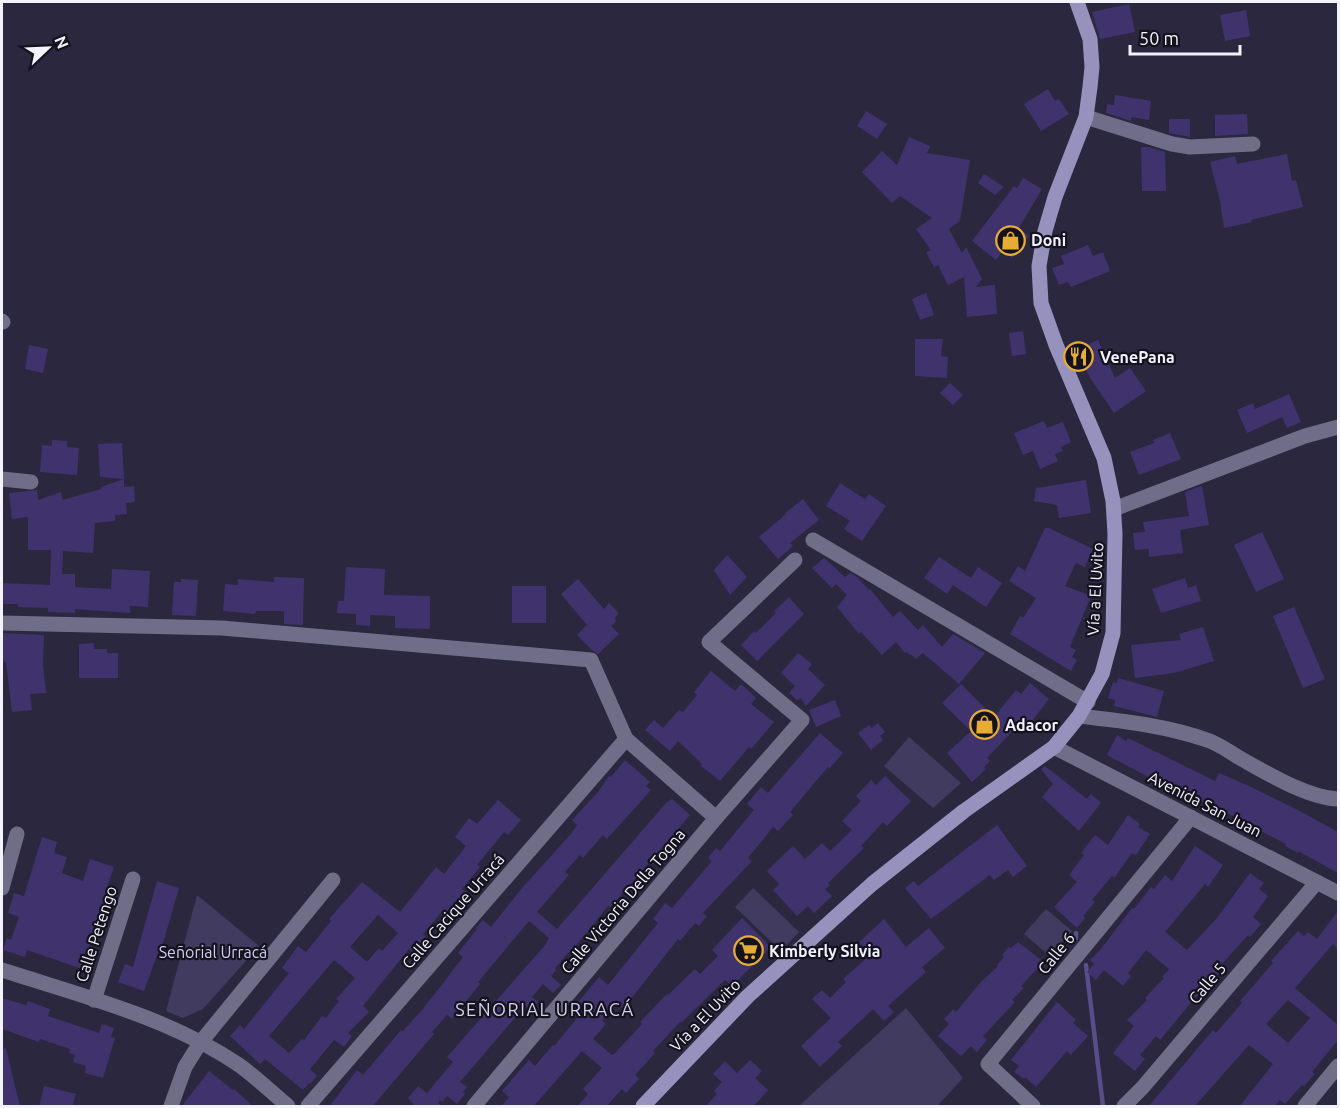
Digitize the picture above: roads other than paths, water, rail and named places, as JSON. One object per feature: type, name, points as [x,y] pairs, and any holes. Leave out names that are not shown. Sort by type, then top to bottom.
[{"type":"street","name":"Vía a El Uvito","points":[[643,1107],[748,996],[872,884],[963,812],[1054,747],[1079,716],[1102,674],[1113,633],[1114,509],[1104,458],[1056,345],[1041,303],[1039,266],[1045,231],[1055,197],[1086,117],[1092,67],[1089,39],[1077,2]]},
{"type":"street","points":[[1086,117],[1172,144],[1190,147],[1253,144]]},
{"type":"street","points":[[1114,509],[1305,436],[1338,428]]},
{"type":"street","points":[[2,479],[31,482]]},
{"type":"street","points":[[813,540],[1088,702]]},
{"type":"street","name":"Calle Victoria Della Togna","points":[[474,1107],[716,818],[802,720],[709,642],[795,560]]},
{"type":"street","points":[[2,623],[222,628],[591,660],[626,739],[716,818]]},
{"type":"street","points":[[1079,716],[1165,728],[1212,742],[1263,771],[1304,790],[1329,799],[1338,799]]},
{"type":"street","name":"Calle Cacique Urracá","points":[[308,1107],[626,739]]},
{"type":"street","name":"Avenida San Juan","points":[[1054,747],[1338,893]]},
{"type":"street","name":"Calle 6","points":[[1033,1107],[988,1065],[1191,817]]},
{"type":"street","points":[[2,888],[18,834]]},
{"type":"street","name":"Calle Petengo","points":[[94,1000],[133,879]]},
{"type":"street","points":[[171,1107],[185,1068],[200,1043],[333,880]]},
{"type":"street","name":"Calle 5","points":[[1124,1107],[1317,882]]},
{"type":"street","points":[[2,970],[171,1028],[240,1066],[288,1107]]},
{"type":"street","points":[[1305,1107],[1338,1066]]},
{"type":"waterway","points":[[1076,933],[1076,938]]},
{"type":"waterway","points":[[1086,965],[1103,1106]]},
{"type":"place","name":"Doni","points":[[1010,240]]},
{"type":"place","name":"VenePana","points":[[1079,357]]},
{"type":"place","name":"Adacor","points":[[984,725]]},
{"type":"place","name":"Kimberly Silvia","points":[[748,951]]},
{"type":"district","name":"SEÑORIAL URRACÁ","points":[[545,1009]]},
{"type":"park label","name":"Señorial Urracá","points":[[213,952]]}]
